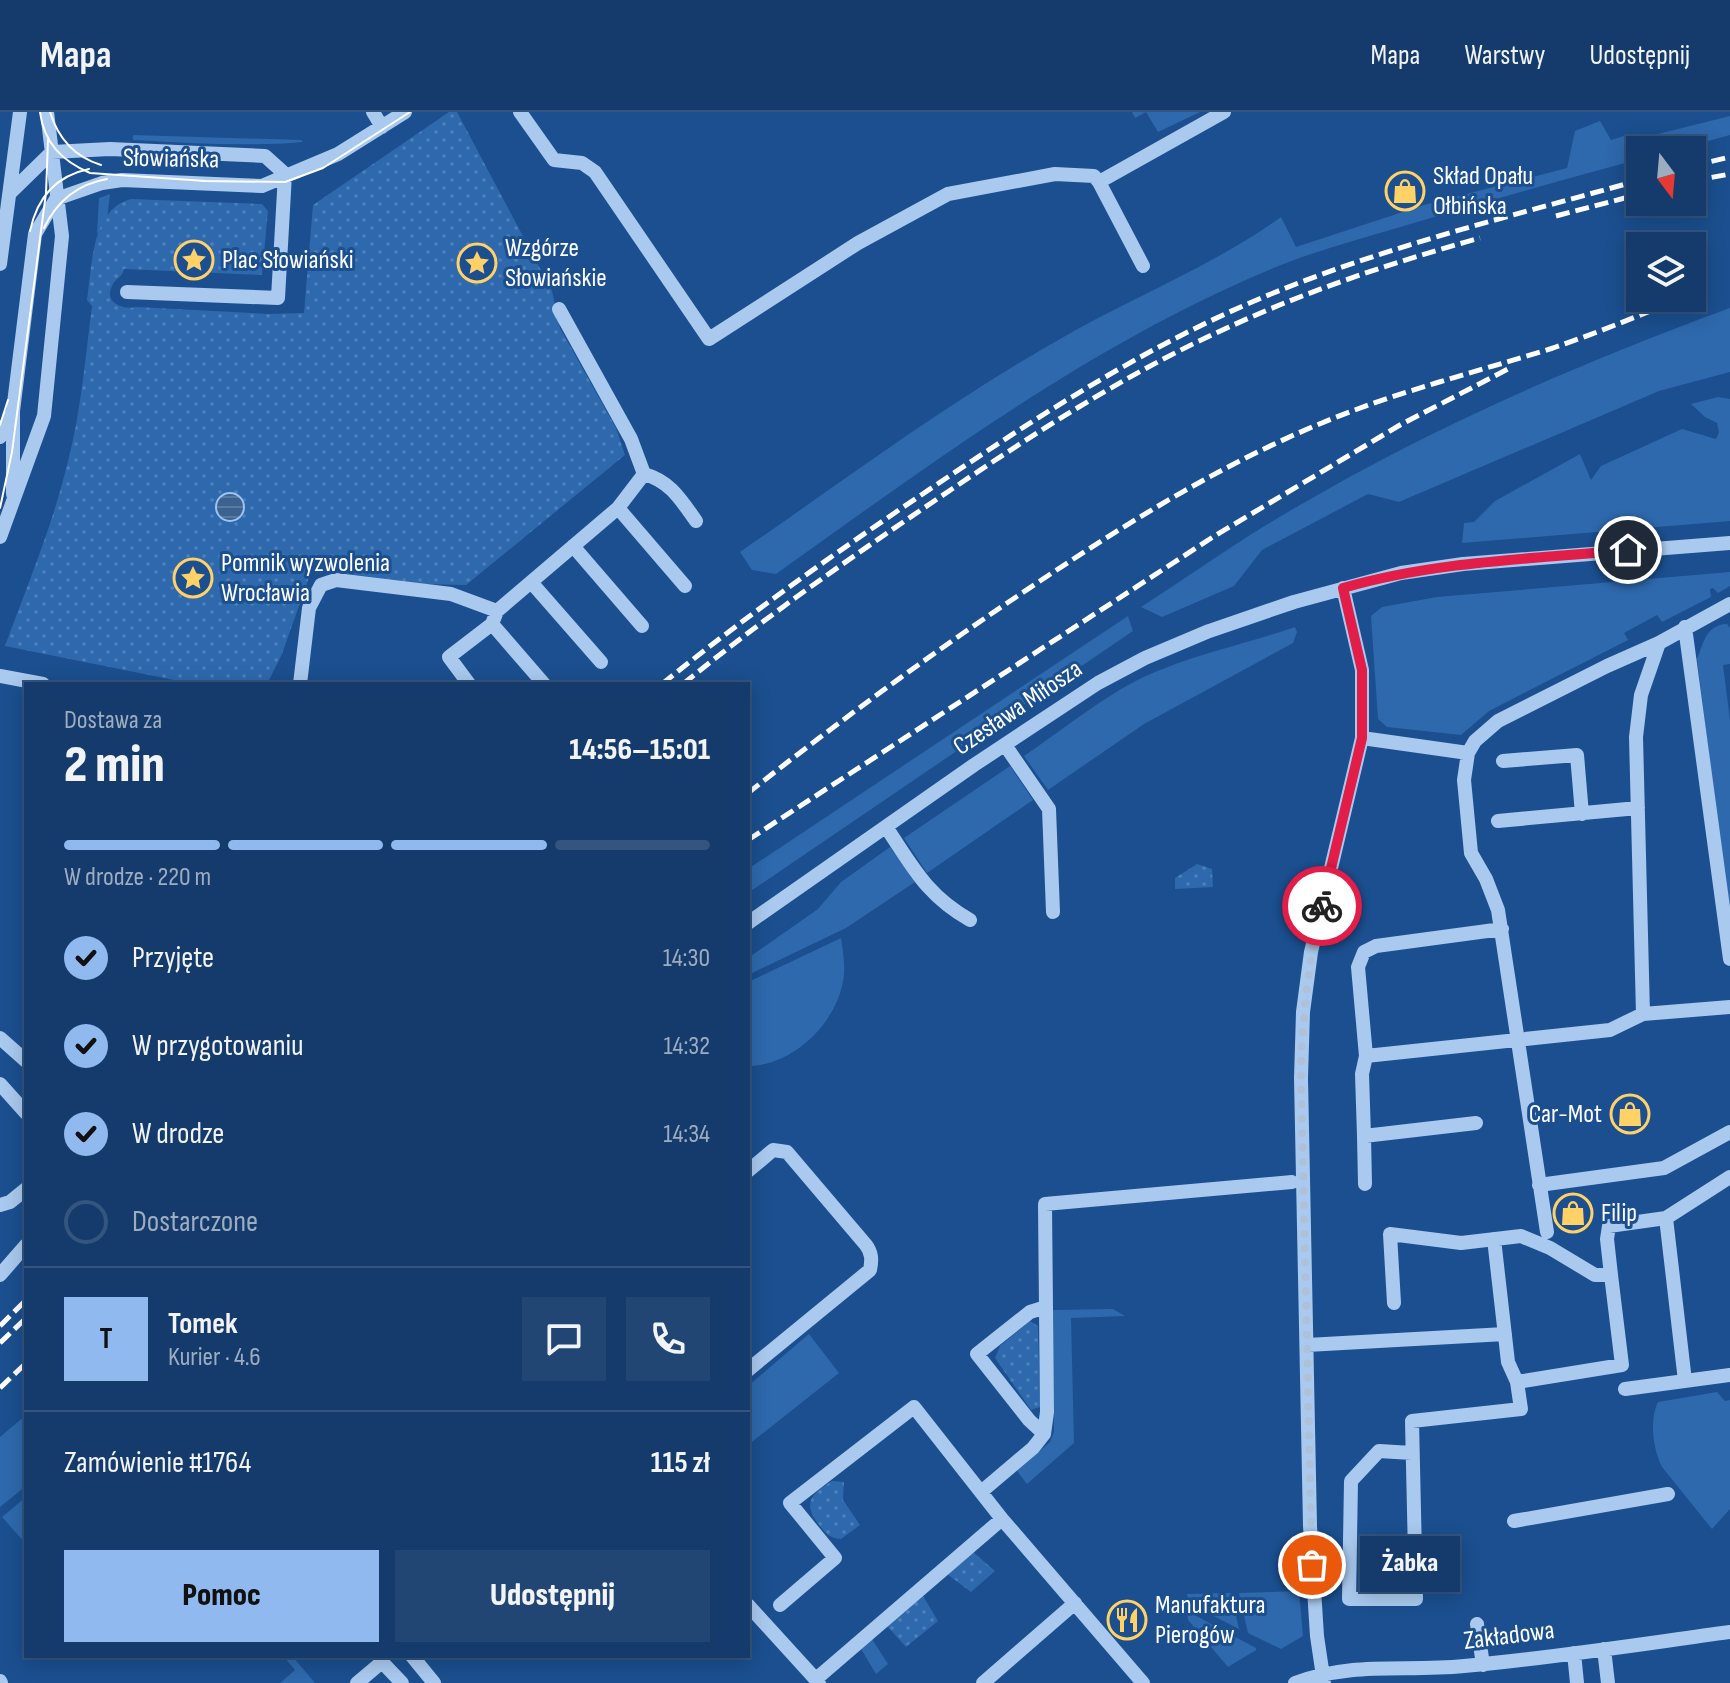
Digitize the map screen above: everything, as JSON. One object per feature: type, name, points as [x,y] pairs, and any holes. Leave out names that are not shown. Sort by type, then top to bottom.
[{"type":"street","points":[[0,264],[5,193],[20,112]]},
{"type":"street","points":[[6,500],[44,416],[61,254],[47,112]]},
{"type":"street","points":[[373,112],[382,127]]},
{"type":"street","name":"Słowiańska","points":[[56,199],[102,183],[122,180],[262,186],[285,174],[314,166],[405,112]]},
{"type":"street","points":[[520,112],[554,160],[582,163],[595,172],[709,339],[858,243],[948,194],[1055,174],[1094,176],[1143,266]]},
{"type":"street","points":[[1099,182],[1224,112]]},
{"type":"street","name":"Słowiańska","points":[[52,152],[110,149],[265,156],[285,174]]},
{"type":"street","points":[[5,193],[52,152]]},
{"type":"street","points":[[127,292],[278,298],[285,174]]},
{"type":"street","points":[[0,537],[35,234],[56,199]]},
{"type":"street","points":[[559,309],[631,439],[644,474]]},
{"type":"street","points":[[0,437],[13,411]]},
{"type":"street","points":[[468,682],[449,657],[618,508],[644,474]]},
{"type":"street","points":[[644,474],[659,478],[672,488],[696,521]]},
{"type":"street","points":[[618,508],[685,586]]},
{"type":"street","name":"Czesława Miłosza","points":[[750,922],[1098,683],[1145,658],[1248,616],[1401,573],[1463,564],[1730,543]]},
{"type":"street","points":[[573,546],[642,626]]},
{"type":"street","points":[[300,682],[309,608],[321,585],[336,580],[451,594],[494,618],[542,682]]},
{"type":"street","points":[[531,582],[601,662]]},
{"type":"street","points":[[1323,1678],[1310,1526],[1301,1078],[1303,1012],[1311,952],[1362,738],[1362,670],[1343,588]]},
{"type":"street","points":[[1547,1232],[1502,929],[1495,899],[1471,853],[1464,780],[1468,753],[1485,731],[1498,721],[1659,643],[1730,604]]},
{"type":"street","points":[[1685,627],[1730,959]]},
{"type":"street","points":[[1643,1014],[1637,714],[1659,643]]},
{"type":"street","points":[[0,676],[32,682]]},
{"type":"street","points":[[1362,738],[1468,753]]},
{"type":"street","points":[[1005,745],[1049,809],[1053,912]]},
{"type":"street","points":[[1503,761],[1577,755],[1582,814]]},
{"type":"street","points":[[1498,821],[1638,808]]},
{"type":"street","points":[[886,827],[926,885],[945,906],[970,920]]},
{"type":"street","points":[[1365,1184],[1362,1074],[1366,1056],[1358,967],[1364,952],[1376,946],[1502,929]]},
{"type":"street","points":[[1366,1056],[1610,1030],[1643,1014],[1730,1007]]},
{"type":"street","points":[[0,1038],[24,1059]]},
{"type":"street","points":[[1,1088],[24,1111]]},
{"type":"street","points":[[1364,1136],[1476,1123]]},
{"type":"street","points":[[1539,1185],[1664,1168],[1730,1132]]},
{"type":"street","points":[[750,1169],[773,1150],[787,1152],[866,1245],[872,1261],[870,1270],[750,1368]]},
{"type":"street","points":[[1517,1382],[1622,1365],[1607,1239],[1609,1226],[1666,1218],[1730,1177]]},
{"type":"street","points":[[981,1492],[1033,1448],[1044,1434],[1047,1412],[1045,1204],[1292,1182]]},
{"type":"street","points":[[0,1205],[10,1202],[24,1191]]},
{"type":"street","points":[[1666,1218],[1685,1381]]},
{"type":"street","points":[[1394,1303],[1390,1234],[1461,1243],[1521,1236],[1550,1248],[1595,1275],[1611,1275]]},
{"type":"street","points":[[1412,1453],[1379,1451],[1351,1481],[1349,1599],[1416,1599],[1412,1421],[1521,1409],[1517,1382],[1508,1362],[1494,1239]]},
{"type":"street","points":[[0,1275],[24,1247]]},
{"type":"street","points":[[1044,1434],[1029,1420],[977,1354],[1030,1312],[1046,1307]]},
{"type":"street","points":[[1307,1345],[1505,1334]]},
{"type":"street","points":[[1625,1389],[1730,1375]]},
{"type":"street","points":[[780,1605],[835,1558],[790,1503],[914,1407],[1002,1519],[1143,1683]]},
{"type":"street","points":[[1514,1521],[1668,1494]]},
{"type":"street","points":[[750,1607],[818,1681],[1002,1519]]},
{"type":"street","points":[[983,1683],[1075,1603]]},
{"type":"street","points":[[1477,1624],[1483,1665]]},
{"type":"street","name":"Zakładowa","points":[[1295,1683],[1323,1678],[1350,1668],[1483,1665],[1730,1632]]},
{"type":"street","points":[[1604,1649],[1608,1683]]},
{"type":"street","points":[[1574,1653],[1577,1683]]},
{"type":"street","points":[[414,1658],[434,1683]]},
{"type":"street","points":[[357,1683],[385,1659],[402,1683]]},
{"type":"shaded area","points":[[449,112],[457,112],[552,291],[560,328],[616,428],[625,455],[466,585],[422,584],[312,569],[282,654],[268,682],[184,682],[5,646],[47,534],[72,445],[92,306],[87,300],[93,256],[108,214],[131,199],[262,204],[268,211],[262,275],[124,269],[113,284],[110,296],[116,304],[126,307],[304,313],[313,205]]},
{"type":"shaded area","points":[[1132,112],[1146,112],[1135,118]]},
{"type":"shaded area","points":[[1146,112],[1200,112],[1158,132]]},
{"type":"shaded area","points":[[1730,116],[1730,135],[1706,142],[1706,136],[1650,136]]},
{"type":"shaded area","points":[[1600,121],[1611,140],[1627,135],[1626,163],[1303,257],[1203,300],[1139,333],[1014,408],[776,574],[752,570],[740,552],[988,382],[1074,331],[1231,249],[1281,217],[1296,247],[1424,205],[1567,168],[1575,131]]},
{"type":"shaded area","points":[[133,135],[303,142],[197,143],[133,140]]},
{"type":"shaded area","points":[[110,194],[106,229],[97,233],[99,198]]},
{"type":"shaded area","points":[[1730,308],[1730,372],[1659,391],[1399,502],[1368,494],[1262,550],[1234,586],[1162,617],[1141,607],[1263,527],[1375,463],[1550,379]]},
{"type":"shaded area","points":[[1718,397],[1730,399],[1730,521],[1462,543],[1464,523],[1474,522],[1495,501],[1580,454],[1591,480],[1601,466],[1682,429],[1716,439],[1719,432],[1717,423],[1691,404]]},
{"type":"shaded area","points":[[230,493],[240,497],[244,507],[240,517],[230,521],[220,517],[216,507],[220,497]]},
{"type":"shaded area","points":[[1730,572],[1730,586],[1718,593],[1710,589],[1711,597],[1662,622],[1657,615],[1624,633],[1628,640],[1489,711],[1461,735],[1387,727],[1378,719],[1371,616],[1382,607],[1437,597]]},
{"type":"shaded area","points":[[1128,616],[1133,631],[750,892],[750,868]]},
{"type":"shaded area","points":[[1727,624],[1730,628],[1730,664],[1723,665],[1730,720],[1730,921],[1697,659],[1710,631]]},
{"type":"shaded area","points":[[1295,627],[1297,632],[1293,643],[1144,724],[1048,790],[1024,756],[1096,705],[1141,678],[1184,661]]},
{"type":"shaded area","points":[[1010,766],[1033,800],[927,873],[904,838]]},
{"type":"shaded area","points":[[890,847],[915,882],[846,928],[750,974],[750,957],[818,909],[841,882]]},
{"type":"shaded area","points":[[1197,864],[1212,869],[1213,887],[1175,889],[1175,878]]},
{"type":"shaded area","points":[[841,938],[843,981],[839,997],[821,1027],[809,1040],[780,1059],[750,1066],[750,981]]},
{"type":"shaded area","points":[[1113,1309],[1125,1316],[1071,1318],[1074,1443],[1027,1484],[1017,1471],[1050,1442],[1054,1432],[1052,1310]]},
{"type":"shaded area","points":[[1030,1321],[1038,1326],[1040,1407],[1031,1410],[995,1358],[1000,1346]]},
{"type":"shaded area","points":[[809,1334],[839,1373],[750,1443],[750,1384]]},
{"type":"shaded area","points":[[1717,1392],[1725,1401],[1730,1400],[1730,1509],[1712,1529],[1662,1467],[1654,1443],[1653,1426],[1658,1402]]},
{"type":"shaded area","points":[[24,1417],[24,1488],[0,1507],[0,1437]]},
{"type":"shaded area","points":[[832,1481],[844,1482],[843,1500],[860,1525],[841,1539],[831,1537],[824,1531],[814,1518],[810,1505],[814,1495]]},
{"type":"shaded area","points":[[24,1499],[24,1542],[2,1517]]},
{"type":"shaded area","points":[[972,1551],[995,1571],[971,1592],[947,1574]]},
{"type":"shaded area","points":[[1299,1591],[1303,1636],[1281,1649],[1248,1633],[1239,1593]]},
{"type":"shaded area","points":[[1231,1593],[1239,1629],[1188,1603],[1187,1594]]},
{"type":"shaded area","points":[[923,1596],[938,1621],[906,1647],[887,1626]]},
{"type":"shaded area","points":[[1187,1611],[1256,1650],[1228,1667],[1188,1620]]},
{"type":"shaded area","points":[[872,1639],[888,1664],[876,1674],[861,1649]]},
{"type":"shaded area","points":[[285,1658],[294,1658],[315,1683],[280,1683],[295,1670]]},
{"type":"tram line","points":[[40,112],[46,133],[56,150],[90,173],[205,181],[285,182],[323,168],[410,112]]},
{"type":"tram line","points":[[50,112],[69,145],[83,157],[101,165]]},
{"type":"tram line","points":[[0,508],[12,452],[46,193],[48,140]]},
{"type":"tram line","points":[[30,231],[37,208],[49,190],[66,177],[89,169]]},
{"type":"tram line","points":[[44,228],[55,210],[70,195],[96,181],[107,179]]},
{"type":"tram line","points":[[0,425],[8,400]]},
{"type":"railway","points":[[1706,163],[1730,157]]},
{"type":"railway","points":[[1706,178],[1730,174]]},
{"type":"railway","points":[[665,682],[797,582],[936,485],[1057,406],[1183,334],[1271,294],[1361,260],[1626,184]]},
{"type":"railway","points":[[1556,216],[1626,198]]},
{"type":"railway","points":[[685,682],[883,536],[1019,445],[1122,382],[1193,344],[1290,301],[1384,267],[1480,238]]},
{"type":"railway","points":[[750,791],[952,641],[1129,524],[1202,481],[1278,442],[1346,413],[1553,348],[1648,312]]},
{"type":"railway","points":[[750,839],[1216,535],[1400,425],[1508,369]]},
{"type":"railway","points":[[0,1326],[24,1302]]},
{"type":"railway","points":[[0,1343],[24,1320]]},
{"type":"railway","points":[[0,1388],[24,1365]]},
{"type":"way so far","points":[[1312,1565],[1301,1078],[1303,1012],[1311,952],[1322,906]]},
{"type":"place","name":"Skład Opału Ołbińska","points":[[1405,191]]},
{"type":"place","name":"Plac Słowiański","points":[[194,260]]},
{"type":"place","name":"Wzgórze Słowiańskie","points":[[477,263]]},
{"type":"place","name":"Pomnik wyzwolenia Wrocławia","points":[[193,578]]},
{"type":"place","name":"Car-Mot","points":[[1630,1114]]},
{"type":"place","name":"Filip","points":[[1573,1213]]},
{"type":"place","name":"Żabka","points":[[1312,1565]]},
{"type":"place","name":"Manufaktura Pierogów","points":[[1127,1620]]},
{"type":"route","points":[[1322,906],[1362,738],[1362,670],[1343,588],[1401,573],[1463,564],[1628,550]]}]
